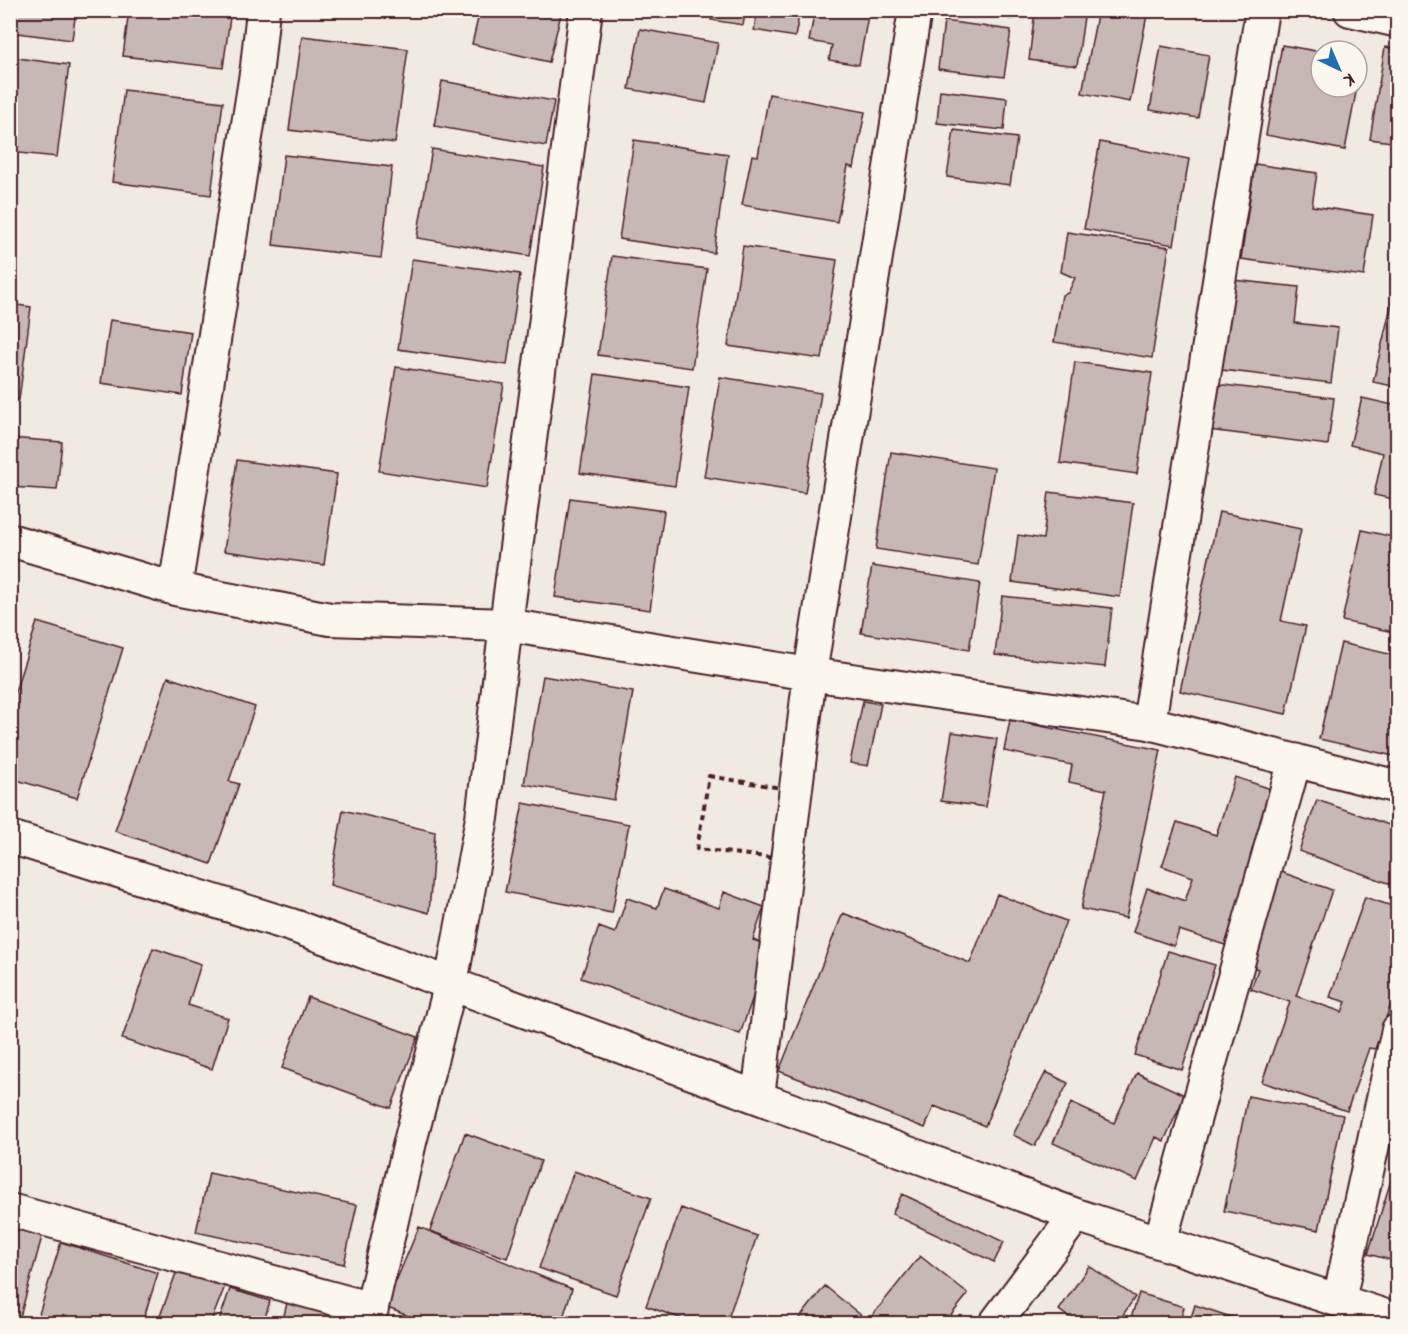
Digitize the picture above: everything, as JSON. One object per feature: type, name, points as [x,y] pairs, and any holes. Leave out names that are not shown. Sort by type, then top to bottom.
[{"type":"street","points":[[175,589],[257,67],[263,10]]},
{"type":"street","points":[[10,1210],[370,1316],[410,1142],[451,983],[482,818],[586,10]]},
{"type":"street","points":[[758,1097],[810,674],[915,10]]},
{"type":"street","points":[[1149,723],[1262,10]]},
{"type":"street","points":[[1350,10],[1398,21]]},
{"type":"street","points":[[10,540],[175,589],[330,619],[506,625],[810,674],[1149,723],[1398,787]]},
{"type":"street","points":[[1160,1242],[1295,760]]},
{"type":"street","points":[[10,837],[294,926],[1076,1215],[1398,1320]]},
{"type":"street","points":[[1339,1300],[1398,1030]]},
{"type":"street","points":[[995,1323],[1076,1215]]},
{"type":"path","points":[[709,776],[781,788],[775,858],[697,849],[709,776]]},
{"type":"building","points":[[10,10],[76,10],[72,40],[10,32]]},
{"type":"building","points":[[129,10],[231,10],[223,68],[123,56]]},
{"type":"building","points":[[480,10],[562,10],[549,62],[472,44]]},
{"type":"building","points":[[713,10],[746,10],[743,25],[711,20]]},
{"type":"building","points":[[758,10],[800,10],[795,37],[754,30]]},
{"type":"building","points":[[815,10],[869,10],[859,65],[829,60],[832,45],[809,41]]},
{"type":"building","points":[[941,10],[1013,10],[1012,19]]},
{"type":"building","points":[[1035,10],[1085,10],[1077,66],[1029,60]]},
{"type":"building","points":[[1098,10],[1148,10],[1130,102],[1082,93]]},
{"type":"building","points":[[944,21],[1011,30],[1004,77],[938,69]]},
{"type":"building","points":[[640,29],[718,43],[706,103],[629,89]]},
{"type":"building","points":[[302,36],[408,49],[395,143],[289,130]]},
{"type":"building","points":[[1282,45],[1309,50],[1309,99],[1355,99],[1345,150],[1266,135]]},
{"type":"building","points":[[1161,46],[1209,55],[1198,118],[1150,110]]},
{"type":"building","points":[[1385,47],[1398,49],[1398,143],[1370,139]]},
{"type":"building","points":[[10,57],[69,65],[57,157],[10,152]]},
{"type":"building","points":[[442,81],[554,101],[546,146],[434,126]]},
{"type":"building","points":[[124,90],[223,102],[211,195],[112,182]]},
{"type":"building","points":[[940,90],[1007,98],[1004,130],[937,123]]},
{"type":"building","points":[[769,94],[865,112],[854,168],[848,166],[837,222],[742,205],[752,155],[758,156]]},
{"type":"building","points":[[954,130],[1017,138],[1010,185],[947,177]]},
{"type":"building","points":[[634,140],[728,154],[714,253],[619,239]]},
{"type":"building","points":[[1100,142],[1189,159],[1174,245],[1084,229]]},
{"type":"building","points":[[432,149],[544,167],[530,256],[417,238]]},
{"type":"building","points":[[284,155],[392,167],[381,258],[273,245]]},
{"type":"building","points":[[1255,164],[1317,173],[1312,206],[1373,215],[1364,276],[1241,259]]},
{"type":"building","points":[[1067,232],[1169,247],[1152,358],[1054,342],[1062,295],[1068,293],[1075,278],[1061,272]]},
{"type":"building","points":[[743,246],[837,260],[822,359],[728,346]]},
{"type":"building","points":[[612,256],[707,269],[692,368],[598,355]]},
{"type":"building","points":[[412,259],[520,274],[507,365],[398,349]]},
{"type":"building","points":[[1233,280],[1299,287],[1295,323],[1338,328],[1331,383],[1222,370]]},
{"type":"building","points":[[1396,285],[1398,285],[1398,387],[1373,382]]},
{"type":"building","points":[[10,304],[31,307],[19,400],[10,399]]},
{"type":"building","points":[[110,320],[191,332],[182,395],[101,383]]},
{"type":"building","points":[[1075,362],[1152,373],[1137,474],[1060,463]]},
{"type":"building","points":[[396,367],[504,384],[487,488],[379,471]]},
{"type":"building","points":[[595,374],[689,387],[675,486],[580,473]]},
{"type":"building","points":[[720,377],[821,393],[805,493],[704,477]]},
{"type":"building","points":[[1215,384],[1334,398],[1328,445],[1209,430]]},
{"type":"building","points":[[1362,398],[1398,406],[1398,500],[1374,495],[1383,453],[1350,445]]},
{"type":"building","points":[[10,438],[62,442],[57,490],[10,487]]},
{"type":"building","points":[[891,452],[994,468],[978,565],[876,549]]},
{"type":"building","points":[[237,460],[337,474],[324,565],[224,551]]},
{"type":"building","points":[[1049,492],[1133,503],[1120,597],[1012,582],[1018,535],[1043,539]]},
{"type":"building","points":[[570,498],[664,511],[650,610],[555,597]]},
{"type":"building","points":[[1219,512],[1301,529],[1281,621],[1306,626],[1286,714],[1180,691]]},
{"type":"building","points":[[1362,530],[1398,538],[1398,633],[1342,621]]},
{"type":"building","points":[[872,566],[980,583],[969,650],[861,633]]},
{"type":"building","points":[[1002,596],[1112,608],[1105,667],[995,655]]},
{"type":"building","points":[[37,622],[123,648],[77,798],[10,778],[10,708]]},
{"type":"building","points":[[1341,643],[1398,656],[1398,757],[1319,739]]},
{"type":"building","points":[[543,676],[633,692],[614,800],[524,784]]},
{"type":"building","points":[[168,677],[255,707],[229,781],[239,784],[211,864],[115,831]]},
{"type":"building","points":[[863,701],[881,704],[868,766],[850,763]]},
{"type":"building","points":[[1010,720],[1161,750],[1126,918],[1081,909],[1106,790],[1069,782],[1072,765],[1004,751]]},
{"type":"building","points":[[952,732],[997,739],[986,807],[941,801]]},
{"type":"building","points":[[1235,777],[1277,791],[1225,945],[1179,930],[1174,946],[1133,932],[1147,888],[1185,901],[1193,877],[1162,866],[1177,822],[1216,835]]},
{"type":"building","points":[[1317,800],[1398,828],[1398,866],[1391,884],[1299,851]]},
{"type":"building","points":[[523,803],[629,824],[612,913],[505,892]]},
{"type":"building","points":[[343,810],[435,832],[429,913],[330,885]]},
{"type":"building","points":[[1281,872],[1332,890],[1296,996],[1342,1012],[1346,1002],[1330,997],[1365,897],[1398,908],[1398,984],[1375,1049],[1369,1048],[1347,1111],[1262,1082],[1290,1002],[1251,989],[1258,969],[1249,966]]},
{"type":"building","points":[[664,889],[719,908],[724,892],[764,907],[753,940],[771,946],[740,1034],[581,978],[599,927],[615,933],[627,898],[657,908]]},
{"type":"building","points":[[997,894],[1066,921],[985,1126],[934,1106],[925,1128],[779,1071],[843,913],[970,963]]},
{"type":"building","points":[[153,948],[201,964],[188,1005],[228,1018],[212,1069],[122,1039]]},
{"type":"building","points":[[1168,951],[1215,965],[1182,1070],[1135,1055]]},
{"type":"building","points":[[308,997],[418,1037],[391,1108],[282,1068]]},
{"type":"building","points":[[1046,1072],[1068,1083],[1035,1146],[1013,1135]]},
{"type":"building","points":[[1137,1073],[1185,1095],[1164,1141],[1156,1137],[1137,1181],[1053,1143],[1071,1103],[1114,1123]]},
{"type":"building","points":[[1248,1096],[1343,1115],[1319,1230],[1224,1211]]},
{"type":"building","points":[[465,1133],[541,1161],[507,1258],[430,1231]]},
{"type":"building","points":[[1398,1158],[1398,1262],[1368,1254]]},
{"type":"building","points":[[574,1171],[651,1198],[616,1295],[539,1268]]},
{"type":"building","points":[[209,1173],[357,1205],[344,1264],[196,1232]]},
{"type":"building","points":[[902,1194],[1004,1242],[994,1262],[892,1214]]},
{"type":"building","points":[[681,1208],[757,1236],[726,1324],[696,1324],[646,1306]]},
{"type":"building","points":[[10,1224],[43,1233],[18,1324],[10,1324]]},
{"type":"building","points":[[419,1227],[572,1289],[561,1324],[429,1324],[385,1307]]},
{"type":"building","points":[[61,1242],[158,1273],[142,1324],[36,1324]]},
{"type":"building","points":[[920,1256],[968,1294],[944,1324],[798,1324],[798,1320],[825,1286],[868,1321]]},
{"type":"building","points":[[1089,1266],[1135,1297],[1117,1324],[1078,1324],[1059,1310]]},
{"type":"building","points":[[178,1268],[225,1286],[210,1324],[157,1324]]},
{"type":"building","points":[[230,1289],[270,1301],[263,1324],[218,1324]]},
{"type":"building","points":[[1139,1293],[1184,1307],[1179,1324],[1129,1324]]},
{"type":"building","points":[[287,1303],[348,1319],[347,1324],[282,1324]]},
{"type":"building","points":[[1195,1305],[1249,1323],[1189,1324]]}]
